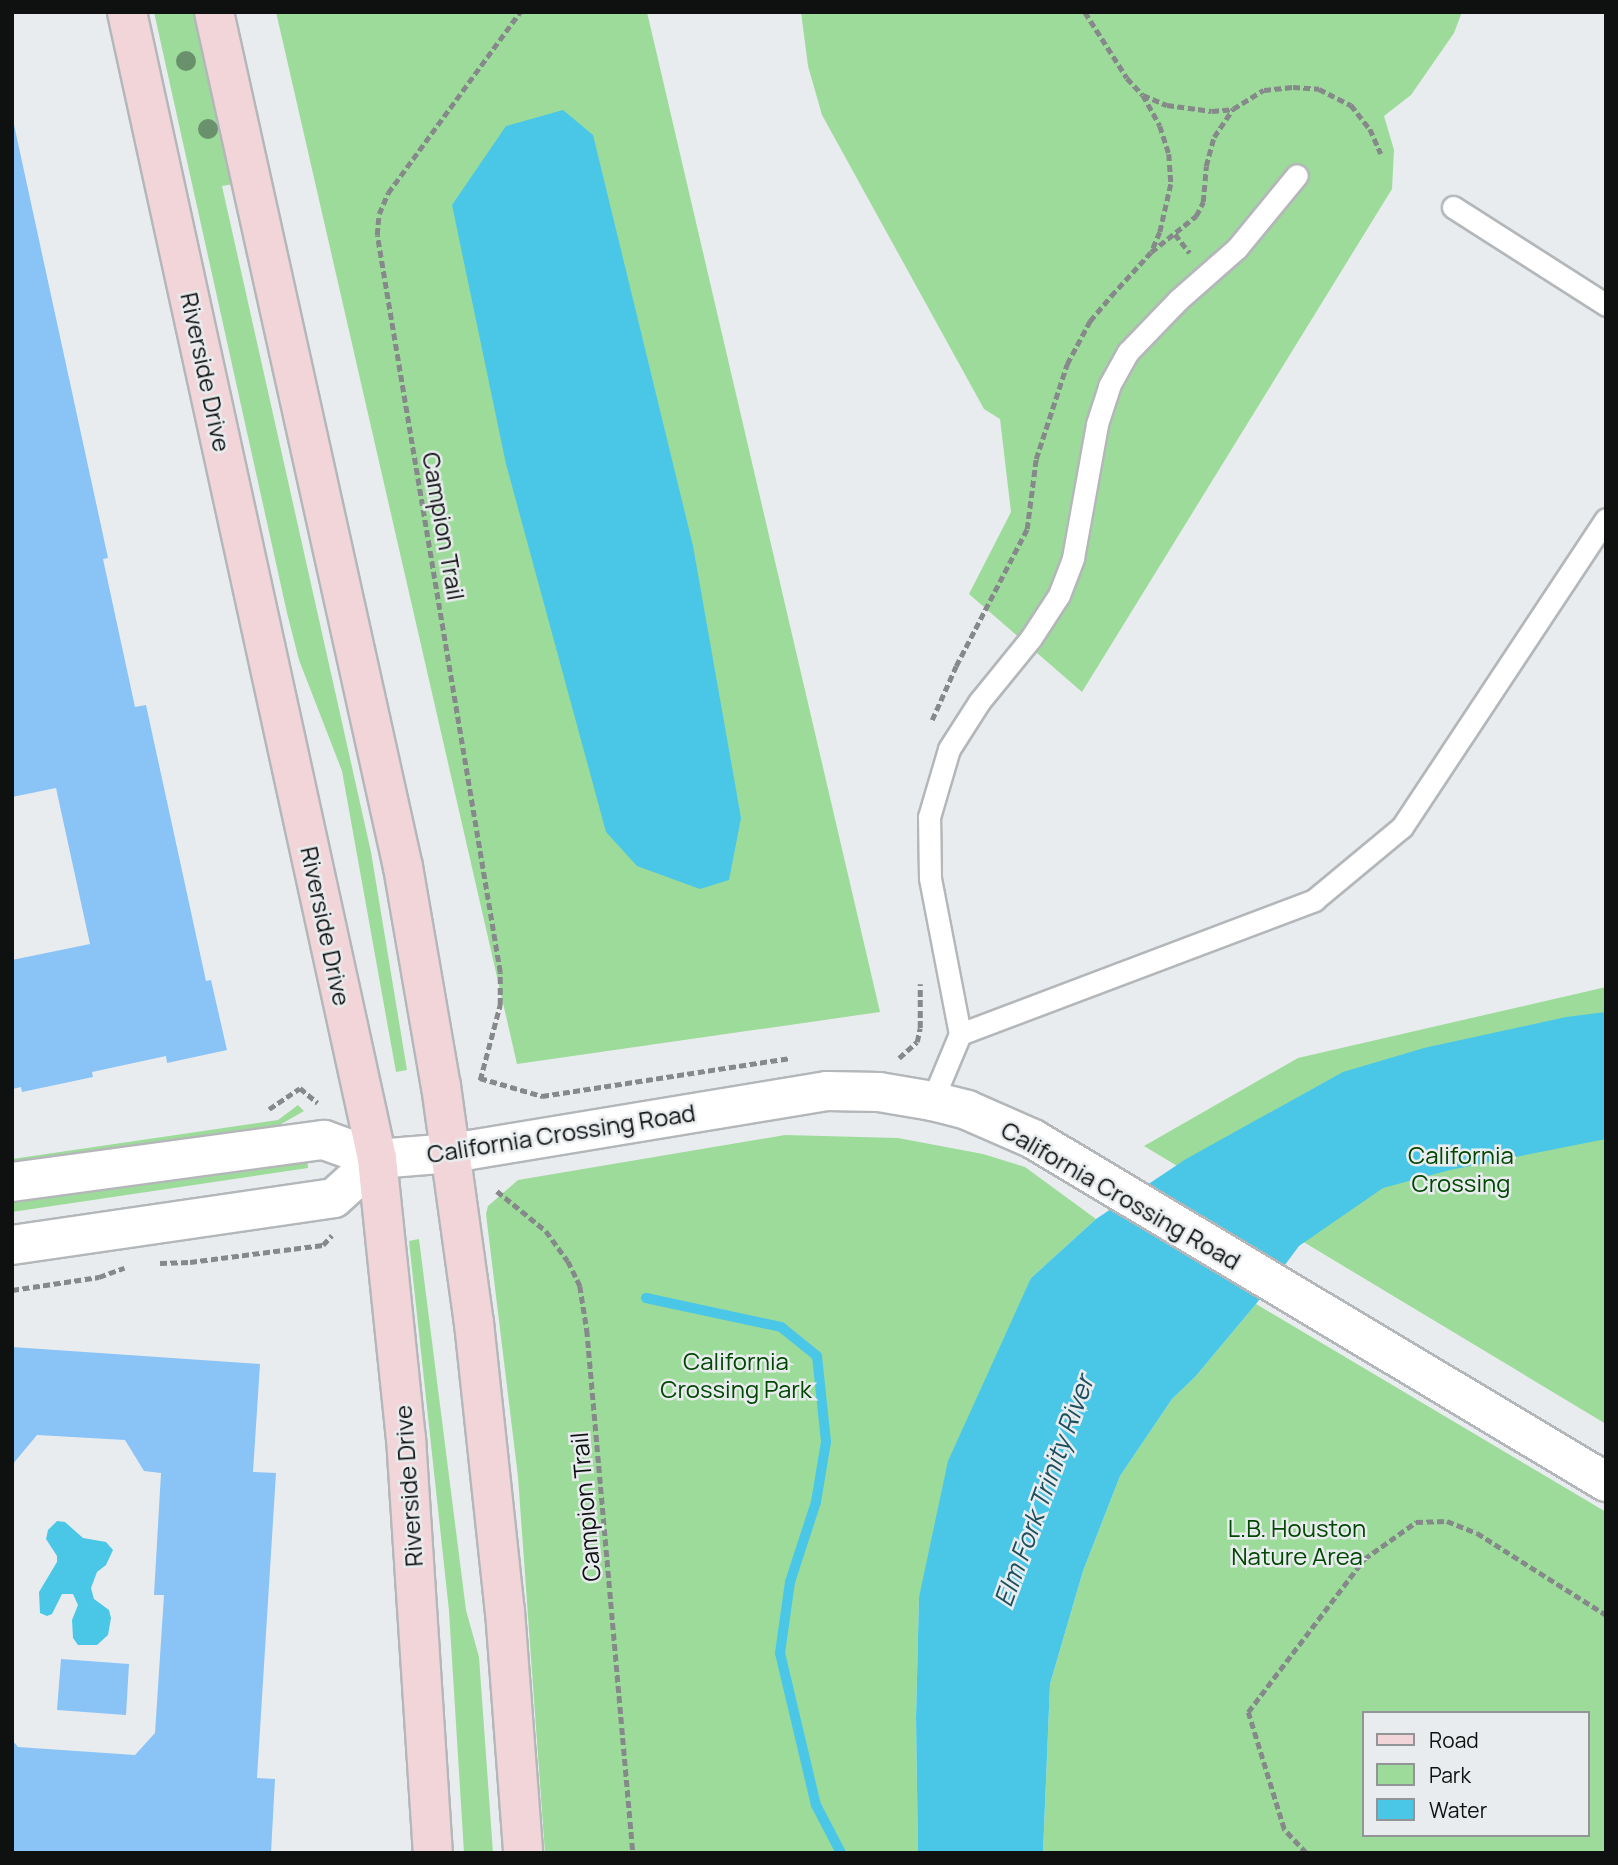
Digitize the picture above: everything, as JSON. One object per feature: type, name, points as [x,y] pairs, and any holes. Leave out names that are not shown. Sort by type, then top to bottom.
[{"type":"main road","name":"Riverside Drive","points":[[127,12],[377,1159],[406,1438],[433,1853]]},
{"type":"main road","points":[[215,12],[403,867],[452,1153],[474,1323],[505,1611],[523,1853]]},
{"type":"street","name":"California Crossing Road","points":[[12,1182],[324,1140],[377,1159],[452,1153],[827,1091],[879,1092],[932,1101],[967,1110],[1033,1139],[1606,1482]]},
{"type":"street","points":[[12,1245],[334,1198],[377,1159]]},
{"type":"lane","points":[[932,1101],[960,1034],[930,878],[929,817],[949,749],[979,702],[1031,638],[1059,595],[1073,558],[1097,424],[1109,386],[1128,352],[1178,300],[1237,248],[1297,175]]},
{"type":"lane","points":[[1453,207],[1606,305]]},
{"type":"lane","points":[[960,1034],[1314,900],[1402,827],[1606,519]]},
{"type":"path","name":"Campion Trail","points":[[478,1086],[500,1004],[500,972],[377,235],[379,214],[387,193],[520,12]]},
{"type":"path","points":[[1085,12],[1127,78],[1143,95],[1160,126],[1169,154],[1166,212],[1151,252]]},
{"type":"path","points":[[1196,216],[1203,202],[1206,166],[1214,137],[1233,109],[1264,90],[1319,89],[1351,106],[1370,129],[1381,154]]},
{"type":"path","points":[[1143,95],[1192,110],[1233,109]]},
{"type":"path","points":[[480,1078],[524,1093],[542,1096],[797,1058]]},
{"type":"path","name":"Campion Trail","points":[[497,1191],[546,1231],[568,1261],[580,1286],[587,1330],[633,1853]]},
{"type":"path","points":[[155,1263],[190,1262],[323,1245],[339,1227]]},
{"type":"path","points":[[12,1290],[99,1277],[128,1266]]},
{"type":"path","points":[[1306,1853],[1284,1829],[1248,1712],[1364,1559],[1416,1522],[1447,1521],[1477,1533],[1606,1615]]},
{"type":"green space","points":[[154,12],[195,12],[234,184],[222,186],[371,852],[407,1070],[396,1072],[342,771],[299,660],[287,613]]},
{"type":"green space","points":[[276,12],[647,12],[880,1012],[517,1064]]},
{"type":"green space","points":[[801,12],[1462,12],[1454,33],[1411,95],[1384,116],[1394,150],[1392,189],[1082,692],[969,594],[1011,512],[1000,419],[984,409],[822,115],[808,66]]},
{"type":"green space","name":"California Crossing","points":[[1606,987],[1606,1424],[1144,1146],[1298,1058]]},
{"type":"green space","points":[[298,1105],[304,1111],[276,1127],[12,1167],[12,1159],[278,1120]]},
{"type":"green space","name":"California Crossing Park","points":[[785,1135],[898,1138],[983,1154],[1025,1167],[1096,1219],[1031,1278],[919,1597],[916,1718],[918,1853],[545,1853],[518,1477],[486,1214],[488,1206],[518,1180]]},
{"type":"green space","points":[[307,1158],[308,1168],[12,1212],[12,1198]]},
{"type":"green space","points":[[419,1239],[466,1610],[479,1657],[493,1853],[464,1853],[449,1611],[409,1241]]},
{"type":"green space","name":"L.B. Houston Nature Area","points":[[1256,1304],[1606,1512],[1606,1853],[1043,1853],[1050,1684],[1083,1571],[1120,1476],[1172,1399],[1195,1377]]},
{"type":"water","points":[[563,110],[593,135],[693,546],[741,818],[729,880],[700,889],[637,866],[606,832],[506,464],[452,205],[506,126]]},
{"type":"water","name":"Elm Fork Trinity River","points":[[1606,1012],[1606,1139],[1450,1170],[1383,1188],[1299,1246],[1256,1304],[1195,1377],[1172,1399],[1120,1476],[1083,1571],[1050,1684],[1043,1853],[918,1853],[916,1718],[919,1597],[948,1461],[1031,1278],[1096,1219],[1186,1159],[1343,1072],[1424,1048],[1566,1017]]},
{"type":"water","points":[[57,1521],[65,1522],[83,1538],[106,1542],[113,1550],[106,1565],[97,1572],[91,1588],[94,1599],[109,1610],[111,1618],[108,1635],[97,1645],[78,1645],[73,1638],[72,1620],[78,1605],[73,1594],[62,1594],[52,1614],[47,1616],[40,1613],[39,1592],[57,1562],[57,1556],[46,1539],[48,1530]]},
{"type":"building","points":[[13,120],[108,558],[103,559],[135,707],[146,705],[206,981],[211,980],[227,1050],[167,1063],[166,1056],[92,1072],[93,1077],[22,1092],[21,1087],[12,1089],[12,960],[90,944],[56,788],[12,797]]},
{"type":"building","points":[[12,1347],[260,1364],[253,1472],[276,1473],[257,1778],[275,1779],[271,1853],[12,1853],[12,1740],[18,1747],[135,1755],[155,1733],[164,1595],[154,1595],[161,1473],[144,1471],[125,1440],[37,1435],[12,1465]]},
{"type":"building","points":[[61,1659],[129,1664],[126,1715],[57,1710]]},
{"type":"waterway","points":[[646,1298],[781,1327],[817,1356],[826,1442],[816,1502],[790,1582],[780,1653],[816,1805],[841,1853]]}]
